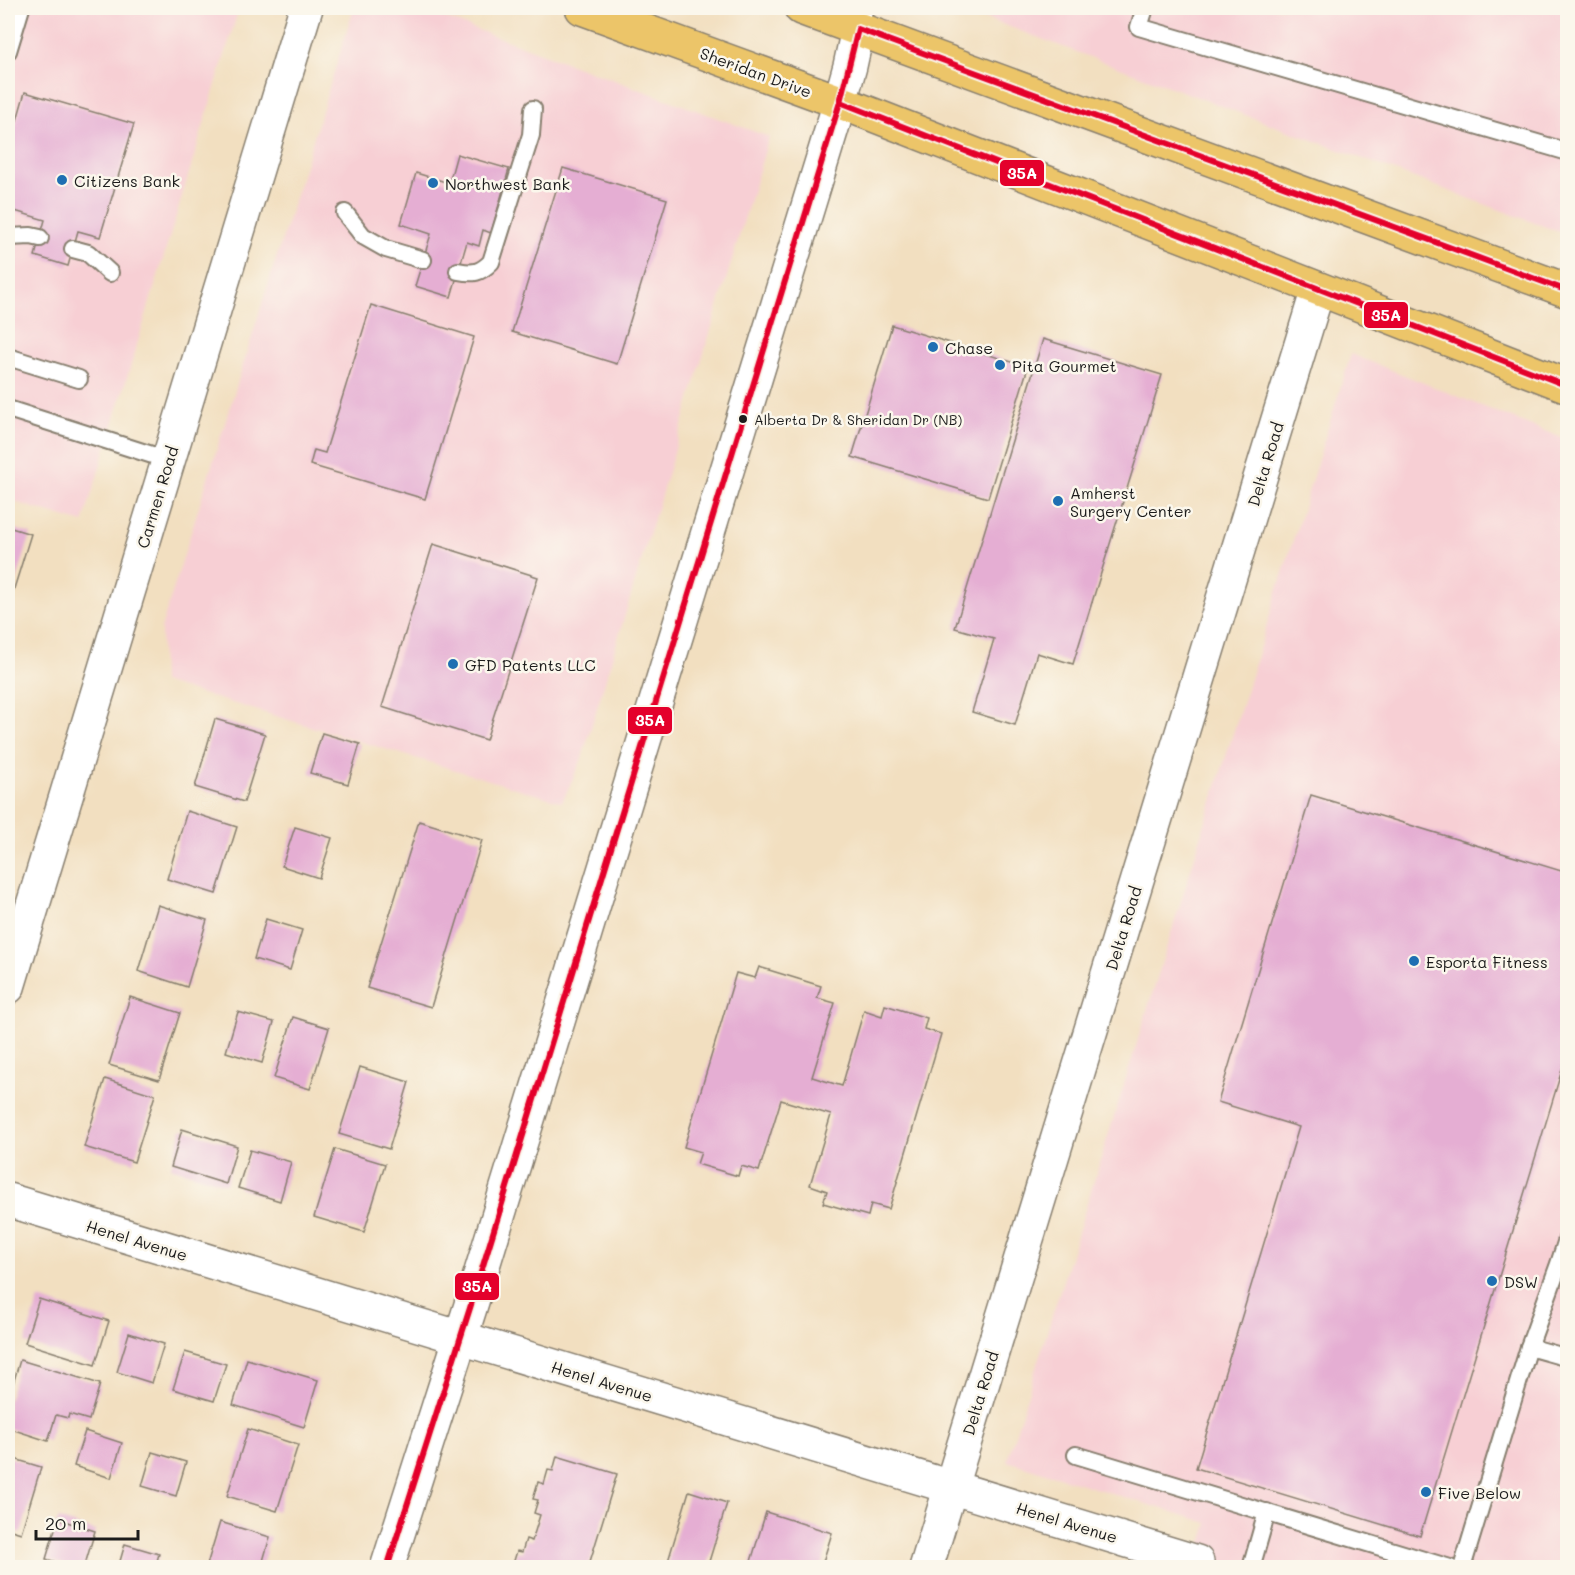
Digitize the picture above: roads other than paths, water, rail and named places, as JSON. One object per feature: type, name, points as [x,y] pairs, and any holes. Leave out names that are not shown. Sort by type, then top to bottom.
[{"type":"main road","name":"Sheridan Drive","points":[[582,8],[840,102],[1568,386]]},
{"type":"main road","points":[[801,8],[862,18],[1568,291]]},
{"type":"street","name":"Carmen Road","points":[[8,987],[306,8]]},
{"type":"street","points":[[387,1568],[460,1338],[840,102],[862,18]]},
{"type":"street","name":"Delta Road","points":[[927,1568],[1318,289]]},
{"type":"street","name":"Henel Avenue","points":[[8,1200],[1206,1565]]},
{"type":"lane","points":[[8,51],[21,8]]},
{"type":"lane","points":[[1145,8],[1139,27],[1568,152]]},
{"type":"lane","points":[[458,271],[471,273],[483,270],[491,262],[531,135],[533,109]]},
{"type":"lane","points":[[345,213],[363,236],[386,249],[423,260]]},
{"type":"lane","points":[[8,237],[40,238]]},
{"type":"lane","points":[[73,249],[88,253],[110,273]]},
{"type":"lane","points":[[8,357],[79,379]]},
{"type":"lane","points":[[8,409],[168,460]]},
{"type":"lane","points":[[1462,1568],[1529,1347],[1568,1236]]},
{"type":"lane","points":[[1529,1347],[1568,1358]]},
{"type":"lane","points":[[1076,1455],[1450,1568]]},
{"type":"lane","points":[[1251,1568],[1267,1512]]},
{"type":"place","name":"Citizens Bank","points":[[62,180]]},
{"type":"place","name":"Northwest Bank","points":[[433,183]]},
{"type":"place","name":"Chase","points":[[933,347]]},
{"type":"place","name":"Pita Gourmet","points":[[1000,365]]},
{"type":"place","name":"Alberta Dr & Sheridan Dr (NB)","points":[[743,419]]},
{"type":"place","name":"Amherst Surgery Center","points":[[1058,501]]},
{"type":"place","name":"GFD Patents LLC","points":[[453,664]]},
{"type":"place","name":"Esporta Fitness","points":[[1414,961]]},
{"type":"place","name":"DSW","points":[[1492,1281]]},
{"type":"place","name":"Five Below","points":[[1426,1492]]}]
